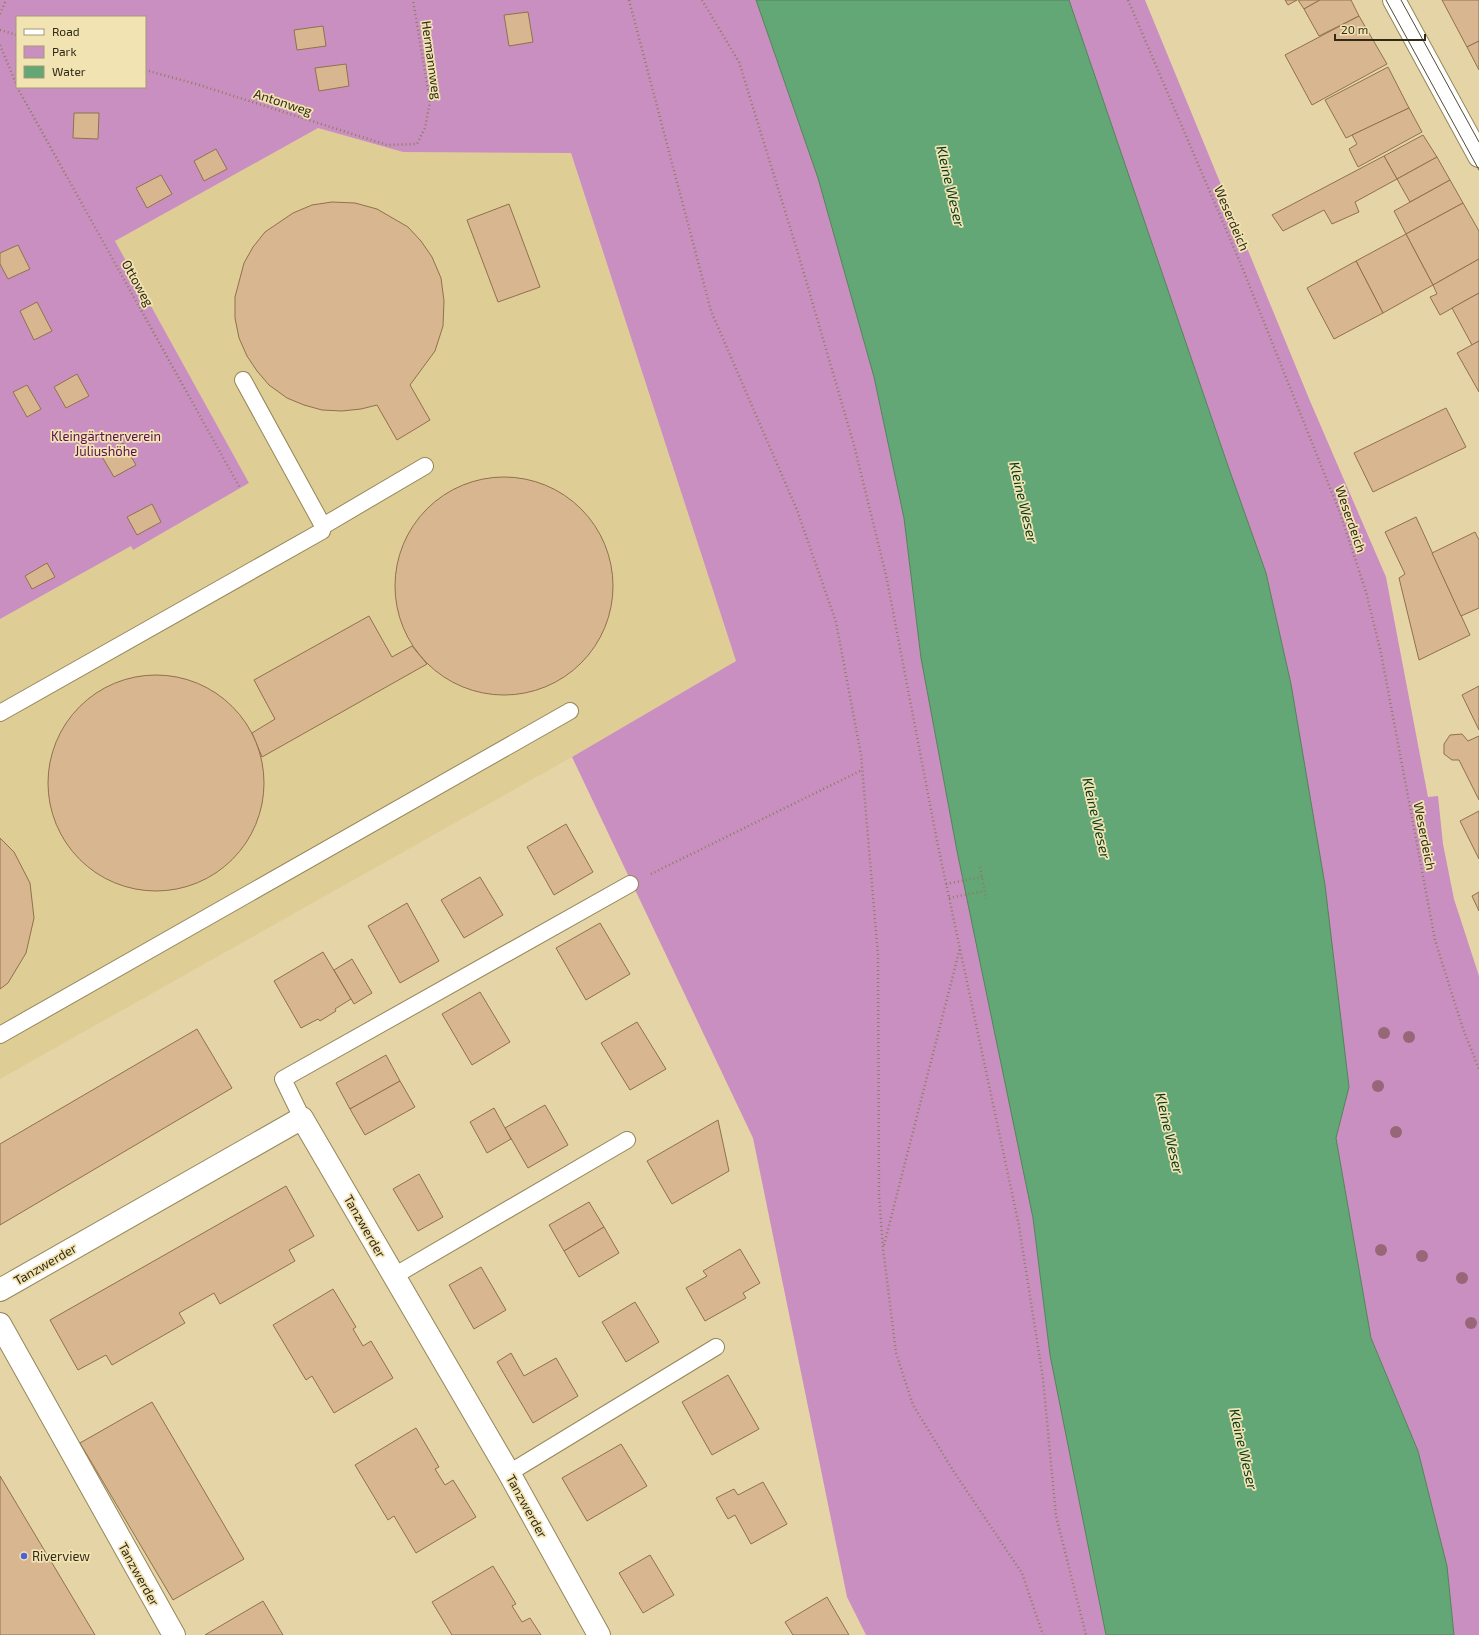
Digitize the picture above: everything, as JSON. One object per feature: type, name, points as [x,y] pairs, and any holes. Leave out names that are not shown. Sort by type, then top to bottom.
[{"type":"street","points":[[1394,0],[1479,156]]},
{"type":"street","name":"Tanzwerder","points":[[0,1290],[302,1118],[509,1474],[599,1635]]},
{"type":"street","name":"Tanzwerder","points":[[0,1324],[174,1635]]},
{"type":"lane","points":[[243,380],[323,526]]},
{"type":"lane","points":[[0,713],[322,531],[323,526],[425,466]]},
{"type":"lane","points":[[0,1035],[570,711]]},
{"type":"lane","points":[[302,1118],[283,1079],[630,884]]},
{"type":"lane","points":[[394,1276],[628,1140]]},
{"type":"lane","points":[[509,1474],[716,1347]]},
{"type":"path","points":[[0,14],[6,0]]},
{"type":"path","name":"Hermannweg","points":[[413,0],[430,102],[425,128],[416,144]]},
{"type":"path","points":[[629,0],[711,311],[797,510],[836,622],[861,756],[878,955],[879,1196],[883,1248],[896,1353],[913,1405],[954,1472],[1022,1572],[1043,1635]]},
{"type":"path","points":[[702,0],[738,62],[798,253],[854,445],[886,575],[946,884],[1019,1226],[1043,1379],[1056,1516],[1086,1635]]},
{"type":"path","name":"Weserdeich","points":[[1128,0],[1242,267],[1340,513],[1366,592],[1381,653],[1435,940],[1463,1029],[1479,1069]]},
{"type":"path","points":[[0,30],[16,35]]},
{"type":"path","name":"Ottoweg","points":[[0,45],[16,85]]},
{"type":"path","name":"Antonweg","points":[[146,70],[196,84],[387,146],[416,144]]},
{"type":"path","name":"Ottoweg","points":[[18,88],[240,488]]},
{"type":"path","points":[[630,884],[862,770]]},
{"type":"path","points":[[980,867],[986,899]]},
{"type":"path","points":[[946,884],[982,876]]},
{"type":"path","points":[[949,898],[984,891]]},
{"type":"path","points":[[883,1248],[960,946]]},
{"type":"shaded area","points":[[318,128],[403,152],[571,153],[736,661],[572,757],[0,1079],[0,618],[131,546],[133,550],[249,483],[115,241]]},
{"type":"green space","name":"Kleingärtnerverein Juliushöhe","points":[[0,0],[756,0],[818,178],[874,377],[904,518],[921,658],[957,851],[1033,1218],[1050,1355],[1106,1635],[866,1635],[847,1597],[753,1138],[572,757],[736,661],[571,153],[403,152],[318,128],[115,241],[249,483],[133,550],[131,546],[0,619]]},
{"type":"green space","points":[[1069,0],[1145,0],[1310,401],[1386,577],[1428,797],[1438,796],[1443,844],[1454,899],[1479,976],[1479,1635],[1454,1635],[1447,1566],[1418,1451],[1371,1338],[1336,1138],[1349,1087],[1291,684],[1266,573]]},
{"type":"water","name":"Kleine Weser","points":[[756,0],[1069,0],[1266,573],[1291,684],[1325,885],[1349,1087],[1336,1138],[1371,1338],[1418,1451],[1447,1566],[1454,1635],[1106,1635],[1050,1355],[1033,1218],[957,851],[921,658],[904,518],[874,377],[818,178]]},
{"type":"building","points":[[1285,0],[1297,0],[1288,5]]},
{"type":"building","points":[[1298,0],[1320,0],[1304,9]]},
{"type":"building","points":[[1320,0],[1351,0],[1359,16],[1319,36],[1304,9]]},
{"type":"building","points":[[1442,0],[1479,0],[1479,41],[1467,47]]},
{"type":"building","points":[[528,12],[533,42],[509,46],[504,15]]},
{"type":"building","points":[[1359,16],[1387,64],[1312,105],[1285,55]]},
{"type":"building","points":[[323,26],[326,46],[297,50],[294,30]]},
{"type":"building","points":[[1479,41],[1479,70],[1467,47]]},
{"type":"building","points":[[346,64],[349,86],[319,91],[315,68]]},
{"type":"building","points":[[1388,67],[1409,108],[1346,138],[1325,100]]},
{"type":"building","points":[[1409,108],[1422,132],[1358,167],[1349,149],[1357,144],[1352,135]]},
{"type":"building","points":[[74,113],[99,113],[98,139],[73,138]]},
{"type":"building","points":[[1423,135],[1437,157],[1397,179],[1384,156]]},
{"type":"building","points":[[216,149],[227,169],[204,181],[194,161]]},
{"type":"building","points":[[1384,156],[1397,179],[1355,202],[1359,212],[1332,224],[1324,210],[1283,231],[1272,215]]},
{"type":"building","points":[[1437,157],[1450,180],[1410,202],[1397,179]]},
{"type":"building","points":[[161,175],[172,194],[147,208],[136,188]]},
{"type":"building","points":[[1450,180],[1463,203],[1406,234],[1394,211]]},
{"type":"building","points":[[332,202],[355,203],[377,209],[408,227],[421,241],[432,257],[441,278],[444,301],[443,326],[435,351],[410,385],[430,420],[397,440],[377,405],[361,409],[342,411],[322,410],[287,398],[269,385],[257,371],[247,356],[239,338],[235,318],[235,297],[244,263],[253,247],[265,232],[293,213],[312,205]]},
{"type":"building","points":[[1463,203],[1479,231],[1479,259],[1433,285],[1406,234]]},
{"type":"building","points":[[509,204],[540,287],[498,302],[467,220]]},
{"type":"building","points":[[1406,234],[1433,285],[1383,313],[1356,261]]},
{"type":"building","points":[[18,245],[30,269],[8,279],[0,264],[0,253]]},
{"type":"building","points":[[1479,259],[1479,293],[1440,315],[1430,297],[1437,294],[1433,285]]},
{"type":"building","points":[[1356,261],[1383,313],[1334,339],[1307,288]]},
{"type":"building","points":[[1479,293],[1479,341],[1472,345],[1452,308]]},
{"type":"building","points":[[37,302],[52,331],[34,340],[20,311]]},
{"type":"building","points":[[1479,341],[1479,392],[1457,353]]},
{"type":"building","points":[[77,374],[89,396],[66,408],[54,387]]},
{"type":"building","points":[[27,385],[41,409],[27,417],[13,392]]},
{"type":"building","points":[[1446,408],[1466,447],[1373,492],[1354,453]]},
{"type":"building","points":[[123,443],[136,465],[114,477],[101,455]]},
{"type":"building","points":[[504,477],[525,479],[546,485],[565,495],[581,509],[595,525],[605,544],[611,565],[613,586],[611,607],[605,628],[595,647],[581,663],[565,677],[546,687],[525,693],[504,695],[483,693],[462,687],[443,677],[427,663],[413,647],[403,628],[397,607],[395,586],[397,565],[403,544],[413,525],[427,509],[443,495],[462,485],[483,479]]},
{"type":"building","points":[[152,504],[161,522],[137,535],[127,517]]},
{"type":"building","points":[[1416,517],[1470,635],[1419,660],[1399,578],[1405,574],[1385,532]]},
{"type":"building","points":[[1475,532],[1479,540],[1479,608],[1461,616],[1432,553]]},
{"type":"building","points":[[47,563],[55,577],[32,589],[25,576]]},
{"type":"building","points":[[369,616],[392,657],[412,646],[427,664],[262,757],[252,733],[275,719],[254,680]]},
{"type":"building","points":[[145,675],[167,675],[197,683],[207,688],[225,699],[240,714],[256,742],[264,772],[264,794],[256,824],[240,852],[225,867],[197,883],[177,889],[167,891],[145,891],[115,883],[105,878],[87,867],[72,852],[56,824],[50,804],[48,794],[48,772],[56,742],[61,732],[72,714],[87,699],[115,683],[135,677]]},
{"type":"building","points":[[1479,686],[1479,730],[1462,695]]},
{"type":"building","points":[[1462,734],[1468,741],[1479,736],[1479,800],[1459,760],[1452,760],[1444,754],[1444,744],[1450,735]]},
{"type":"building","points":[[1479,811],[1479,859],[1460,821]]},
{"type":"building","points":[[566,824],[593,872],[554,895],[527,847]]},
{"type":"building","points":[[0,838],[14,852],[30,883],[34,918],[26,953],[8,983],[0,989]]},
{"type":"building","points":[[480,877],[503,915],[464,938],[441,900]]},
{"type":"building","points":[[1479,892],[1479,911],[1472,896]]},
{"type":"building","points":[[407,903],[439,961],[400,983],[368,926]]},
{"type":"building","points":[[600,923],[630,974],[586,1000],[556,948]]},
{"type":"building","points":[[323,952],[351,999],[320,1021],[318,1019],[301,1028],[274,981]]},
{"type":"building","points":[[352,959],[372,993],[354,1004],[334,970]]},
{"type":"building","points":[[480,992],[510,1042],[472,1065],[442,1014]]},
{"type":"building","points":[[637,1022],[666,1069],[630,1090],[601,1043]]},
{"type":"building","points":[[197,1029],[232,1088],[0,1225],[0,1144]]},
{"type":"building","points":[[386,1055],[400,1081],[350,1109],[336,1083]]},
{"type":"building","points":[[400,1081],[415,1107],[365,1135],[350,1109]]},
{"type":"building","points":[[545,1105],[568,1145],[528,1168],[505,1128]]},
{"type":"building","points":[[494,1108],[511,1139],[487,1153],[470,1122]]},
{"type":"building","points":[[718,1120],[729,1171],[672,1204],[647,1161]]},
{"type":"building","points":[[419,1174],[443,1217],[418,1231],[393,1189]]},
{"type":"building","points":[[286,1186],[314,1236],[289,1250],[295,1261],[220,1304],[214,1293],[179,1313],[185,1323],[112,1365],[106,1355],[78,1370],[50,1320]]},
{"type":"building","points":[[589,1202],[604,1227],[564,1251],[549,1225]]},
{"type":"building","points":[[604,1227],[619,1253],[579,1277],[564,1251]]},
{"type":"building","points":[[740,1249],[760,1283],[743,1293],[746,1298],[705,1321],[686,1288],[707,1276],[703,1271]]},
{"type":"building","points":[[481,1267],[506,1310],[474,1329],[449,1285]]},
{"type":"building","points":[[333,1289],[356,1327],[353,1329],[363,1346],[371,1341],[393,1378],[334,1413],[312,1376],[306,1380],[273,1325]]},
{"type":"building","points":[[635,1302],[659,1342],[626,1362],[602,1322]]},
{"type":"building","points":[[511,1353],[524,1376],[556,1358],[578,1396],[533,1423],[497,1362]]},
{"type":"building","points":[[728,1375],[759,1429],[712,1455],[682,1402]]},
{"type":"building","points":[[152,1402],[244,1559],[173,1600],[80,1443]]},
{"type":"building","points":[[416,1428],[439,1467],[435,1469],[445,1485],[453,1480],[476,1517],[416,1553],[394,1516],[388,1520],[355,1465]]},
{"type":"building","points":[[621,1444],[647,1486],[587,1521],[562,1478]]},
{"type":"building","name":"Riverview","points":[[0,1476],[95,1635],[0,1635]]},
{"type":"building","points":[[763,1482],[787,1524],[751,1544],[735,1515],[728,1519],[716,1498],[734,1489],[738,1495]]},
{"type":"building","points":[[650,1555],[674,1595],[643,1613],[619,1573]]},
{"type":"building","points":[[493,1566],[516,1604],[512,1606],[522,1622],[530,1618],[541,1635],[452,1635],[432,1602]]},
{"type":"building","points":[[827,1597],[849,1635],[793,1635],[785,1622]]},
{"type":"building","points":[[263,1601],[283,1635],[205,1635]]},
{"type":"tram line","points":[[1386,0],[1479,170]]},
{"type":"tram line","points":[[1401,0],[1479,142]]},
{"type":"place","name":"Riverview","points":[[24,1556]]}]
